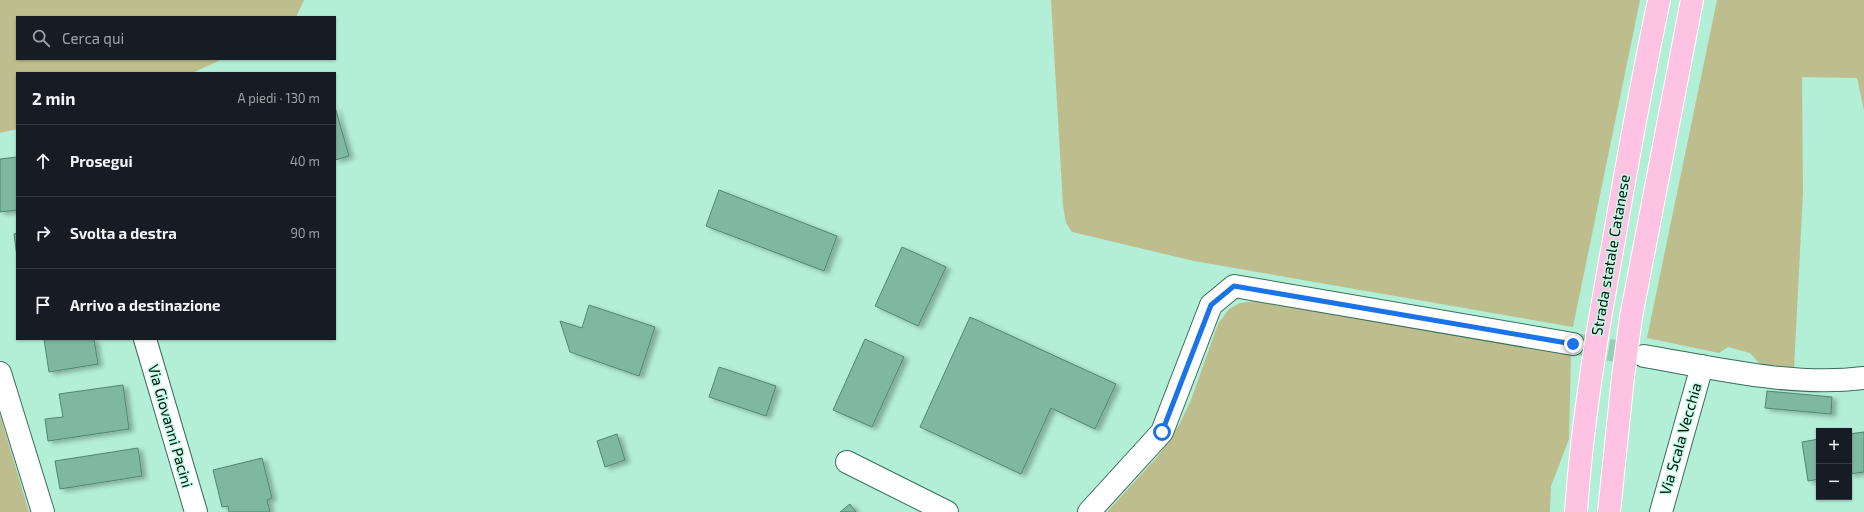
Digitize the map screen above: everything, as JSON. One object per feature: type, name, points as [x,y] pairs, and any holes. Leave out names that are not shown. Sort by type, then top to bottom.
[{"type":"main road","name":"Strada statale Catanese","points":[[1576,512],[1579,464],[1602,307],[1640,92],[1659,0]]},
{"type":"main road","name":"Strada statale Catanese","points":[[1609,512],[1623,377],[1631,317],[1692,0]]},
{"type":"main road","points":[[1565,512],[1579,464]]},
{"type":"street","points":[[1089,512],[1162,432],[1211,305],[1234,286],[1573,344]]},
{"type":"street","name":"Via Giovanni Pacini","points":[[145,340],[196,512]]},
{"type":"street","points":[[1644,356],[1752,374],[1837,381],[1864,378]]},
{"type":"street","name":"Via Scala Vecchia","points":[[1661,512],[1702,366]]},
{"type":"street","points":[[0,373],[43,512]]},
{"type":"street","points":[[847,462],[947,512]]},
{"type":"green space","points":[[0,0],[304,0],[296,16],[16,16],[16,60],[221,60],[194,72],[16,72],[16,129],[0,133]]},
{"type":"green space","points":[[1051,0],[1640,0],[1573,327],[1194,261],[1072,232],[1066,223],[1063,205]]},
{"type":"green space","points":[[1717,0],[1864,0],[1864,110],[1857,78],[1802,77],[1803,192],[1794,369],[1759,363],[1750,353],[1728,347],[1719,353],[1647,338]]},
{"type":"green space","points":[[1255,301],[1571,353],[1569,439],[1551,486],[1550,512],[1107,512],[1158,456],[1179,425],[1191,400],[1218,324],[1229,309],[1240,303]]},
{"type":"green space","points":[[0,415],[29,512],[0,512]]},
{"type":"building","points":[[336,110],[349,156],[336,160]]},
{"type":"building","points":[[16,157],[16,210],[0,212],[0,159]]},
{"type":"building","points":[[719,190],[837,236],[824,271],[706,226]]},
{"type":"building","points":[[16,233],[16,249],[14,234]]},
{"type":"building","points":[[902,247],[946,267],[918,326],[875,306]]},
{"type":"building","points":[[589,305],[655,327],[639,376],[570,352],[560,321],[582,328]]},
{"type":"building","points":[[970,317],[1116,384],[1095,429],[1051,408],[1021,474],[920,427]]},
{"type":"building","points":[[865,339],[904,357],[872,427],[833,410]]},
{"type":"building","points":[[44,340],[94,340],[98,364],[49,372]]},
{"type":"building","points":[[719,367],[776,386],[766,416],[709,397]]},
{"type":"building","points":[[123,385],[129,429],[48,441],[45,419],[63,417],[59,394]]},
{"type":"building","points":[[1767,391],[1832,397],[1831,414],[1765,408]]},
{"type":"building","points":[[1864,432],[1864,472],[1852,474],[1852,434]]},
{"type":"building","points":[[617,434],[625,460],[605,467],[597,441]]},
{"type":"building","points":[[1816,440],[1816,480],[1808,481],[1802,442]]},
{"type":"building","points":[[138,448],[142,476],[60,489],[55,461]]},
{"type":"building","points":[[262,458],[272,498],[267,500],[270,512],[229,512],[228,506],[222,507],[213,470]]},
{"type":"building","points":[[850,504],[856,512],[840,512]]},
{"type":"tunnel","points":[[1576,344],[1644,356]]},
{"type":"route","points":[[1162,432],[1211,305],[1234,286],[1573,344]]}]
